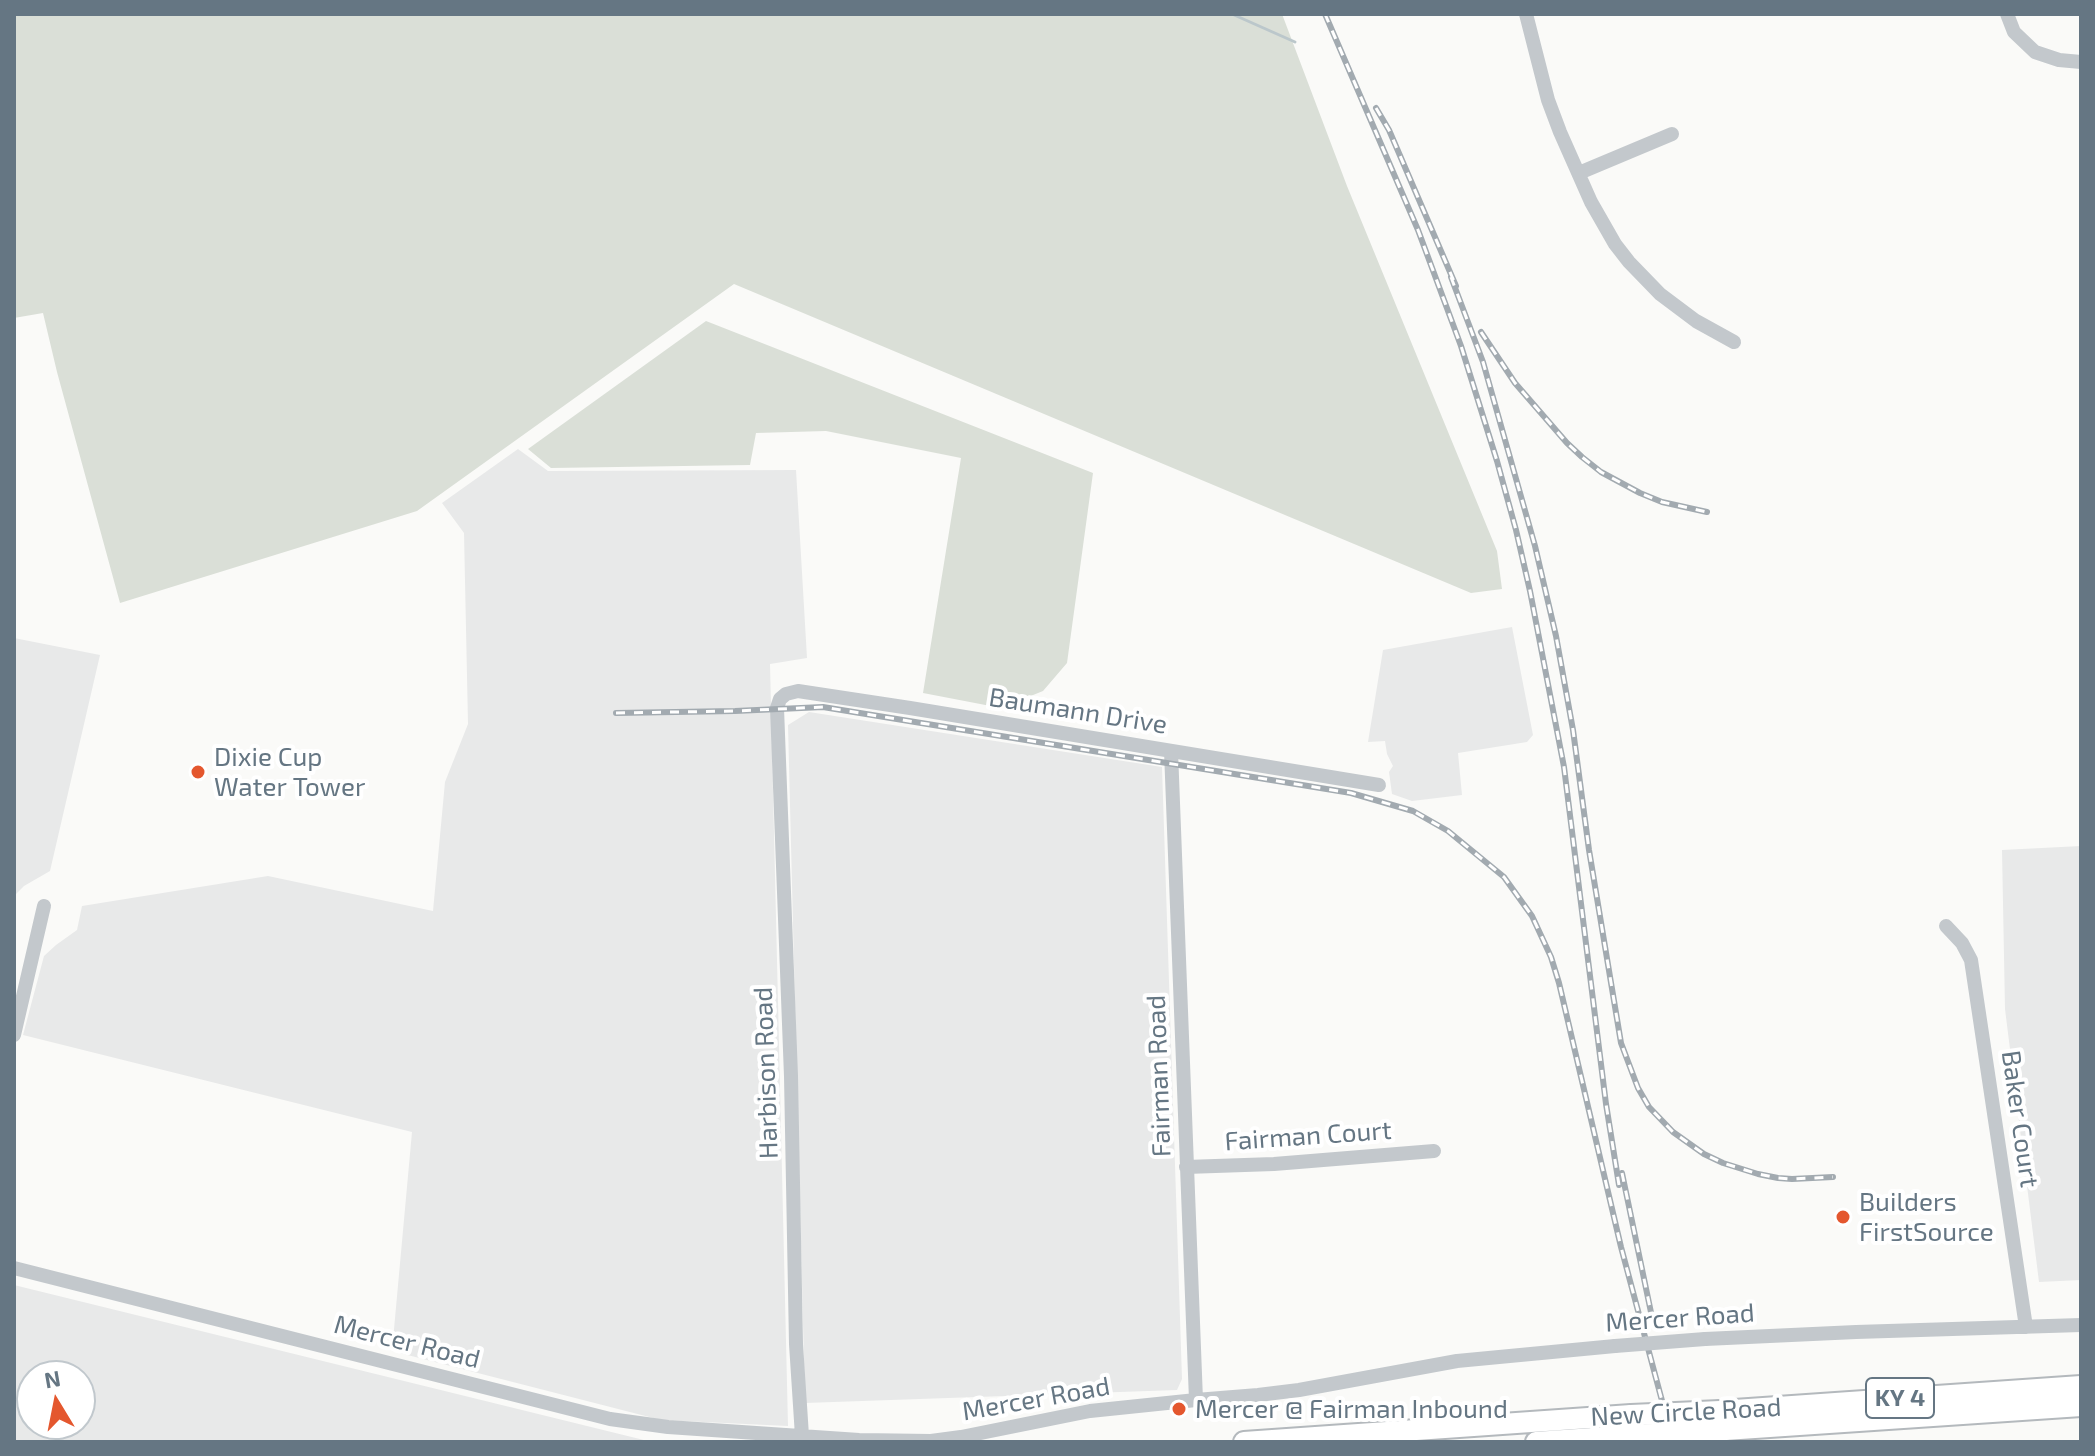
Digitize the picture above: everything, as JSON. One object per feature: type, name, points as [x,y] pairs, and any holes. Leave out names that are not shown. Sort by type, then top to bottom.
[{"type":"highway","name":"New Circle Road","points":[[1536,1442],[1637,1435],[1723,1420],[2081,1386]]},
{"type":"highway","name":"New Circle Road","points":[[1244,1442],[1631,1415],[1723,1420],[2081,1406]]},
{"type":"street","points":[[1526,14],[1548,100],[1560,132],[1591,202],[1615,244],[1644,279],[1678,309],[1734,342]]},
{"type":"street","points":[[2007,14],[2014,32],[2035,52],[2059,60],[2081,62]]},
{"type":"street","points":[[1579,173],[1672,134]]},
{"type":"street","name":"Baumann Drive","points":[[777,708],[786,694],[798,691],[1379,785]]},
{"type":"street","name":"Harbison Road","points":[[777,708],[790,1047],[796,1344],[802,1436]]},
{"type":"street","name":"Fairman Road","points":[[1171,751],[1196,1400]]},
{"type":"street","points":[[14,1035],[44,906]]},
{"type":"street","name":"Baker Court","points":[[1946,926],[1962,943],[1971,960],[2026,1327]]},
{"type":"street","name":"Fairman Court","points":[[1186,1167],[1274,1164],[1434,1151]]},
{"type":"street","name":"Mercer Road","points":[[14,1268],[610,1419],[668,1427],[859,1440],[931,1441],[1090,1411],[1299,1390],[1457,1361],[1615,1346],[1856,1332],[2081,1325]]},
{"type":"shaded area","points":[[14,14],[1282,14],[1347,186],[1497,551],[1502,589],[1471,593],[734,284],[417,511],[120,603],[43,313],[14,318]]},
{"type":"shaded area","points":[[706,321],[1093,473],[1067,663],[1043,691],[1001,708],[923,693],[961,458],[826,431],[756,433],[750,465],[551,468],[528,449]]},
{"type":"shaded area","points":[[518,449],[548,471],[796,470],[807,658],[770,664],[788,1426],[661,1420],[392,1351],[412,1132],[23,1035],[44,956],[77,930],[82,906],[268,876],[433,911],[445,782],[468,724],[464,533],[442,503]]},
{"type":"shaded area","points":[[1512,627],[1533,735],[1527,742],[1458,753],[1462,795],[1412,801],[1392,794],[1389,772],[1393,766],[1385,741],[1368,742],[1383,650]]},
{"type":"shaded area","points":[[14,638],[100,655],[50,871],[24,886],[14,896]]},
{"type":"shaded area","points":[[809,712],[1162,767],[1182,1379],[1177,1390],[805,1403],[788,725]]},
{"type":"shaded area","points":[[2081,846],[2081,1280],[2039,1282],[2005,1009],[2002,850]]},
{"type":"shaded area","points":[[14,1285],[652,1442],[14,1442]]},
{"type":"waterway","points":[[1232,14],[1295,42]]},
{"type":"railway","points":[[1325,14],[1418,230],[1461,346],[1516,530],[1564,767],[1619,1185]]},
{"type":"railway","points":[[1376,108],[1389,130],[1456,286]]},
{"type":"railway","points":[[1451,277],[1483,362],[1535,546],[1556,636],[1621,1043],[1638,1088],[1649,1107],[1673,1132],[1723,1163],[1778,1178],[1833,1177]]},
{"type":"railway","points":[[1481,332],[1515,383],[1582,457],[1601,472],[1640,493],[1662,502],[1707,512]]},
{"type":"railway","points":[[616,713],[823,707],[1351,793],[1413,811],[1448,831],[1504,877],[1532,916],[1551,957],[1621,1247],[1673,1442]]},
{"type":"railway","points":[[1622,1173],[1653,1322]]},
{"type":"place","name":"Dixie Cup Water Tower","points":[[198,772]]},
{"type":"place","name":"Builders FirstSource","points":[[1843,1217]]},
{"type":"place","name":"Mercer @ Fairman Inbound","points":[[1179,1409]]}]
